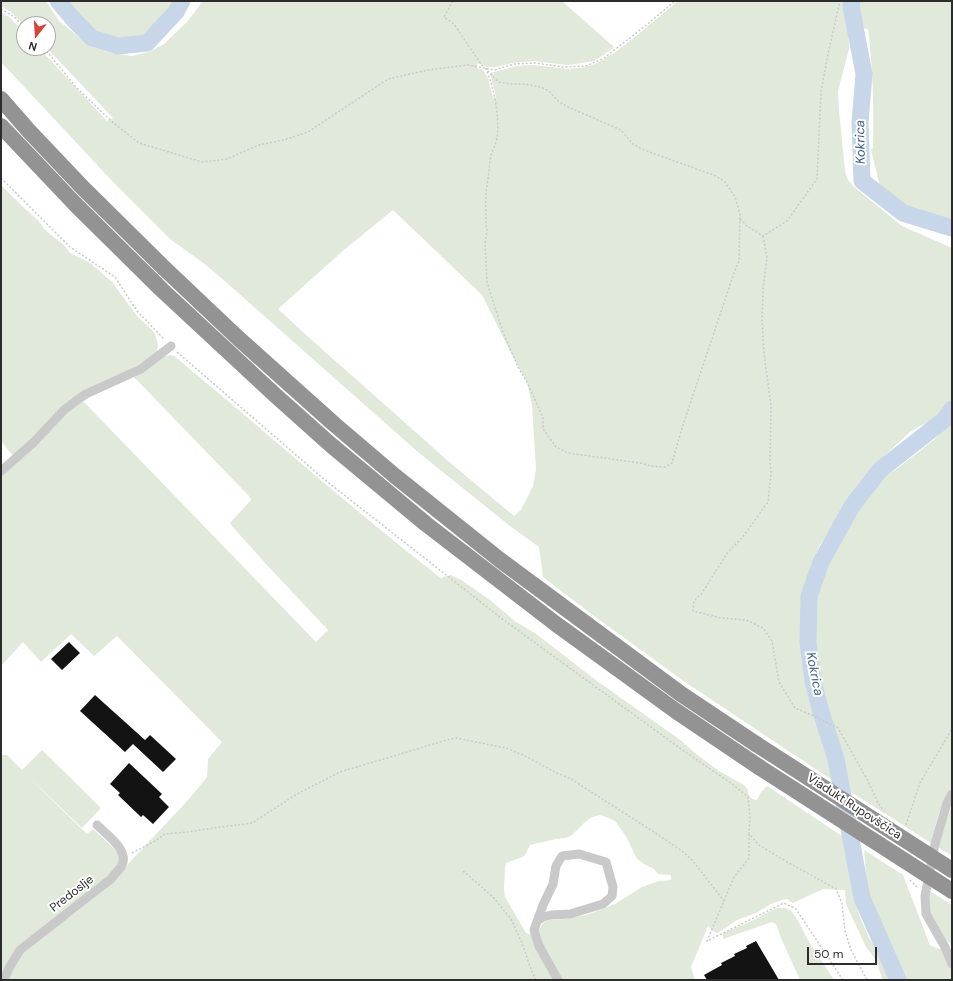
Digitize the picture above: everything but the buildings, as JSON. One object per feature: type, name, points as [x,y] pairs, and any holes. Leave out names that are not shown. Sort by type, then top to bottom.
[{"type":"highway","name":"Viadukt Rupovščica","points":[[1,100],[83,188],[164,268],[238,338],[334,424],[395,476],[500,560],[681,694],[952,870]]},
{"type":"highway","name":"Viadukt Rupovščica","points":[[1,126],[76,205],[257,378],[331,444],[426,524],[556,624],[676,711],[759,767],[952,891]]},
{"type":"street","points":[[1,471],[34,442],[64,410],[76,400],[141,369],[171,346]]},
{"type":"street","points":[[952,794],[947,803],[935,844],[925,896],[926,914],[952,964]]},
{"type":"street","points":[[97,826],[118,845],[122,851],[123,857]]},
{"type":"street","points":[[537,921],[543,917],[570,914],[603,904],[612,896],[613,887],[606,862],[579,854],[562,856],[556,866],[553,884],[543,905],[537,921],[534,930],[539,946],[558,980]]},
{"type":"street","name":"Predoslje","points":[[4,980],[9,968],[20,950],[111,879],[122,866],[124,860],[123,857]]},
{"type":"path","points":[[453,1],[444,17],[454,24],[483,67]]},
{"type":"path","points":[[51,56],[76,87],[110,120],[139,143],[202,162],[227,158],[259,145],[284,140],[308,132],[388,79],[428,70],[468,65],[495,70],[514,64],[535,63],[564,67],[586,66],[604,58],[644,28],[675,1]]},
{"type":"path","points":[[763,236],[787,221],[817,179],[821,91],[840,1]]},
{"type":"path","points":[[1,10],[16,19]]},
{"type":"path","points":[[486,68],[498,82],[541,87],[549,91],[558,101],[568,107],[622,130],[633,144],[644,150],[716,176],[724,181],[735,197],[740,215],[739,261],[699,377],[672,463],[664,467],[568,453],[556,447],[544,429],[543,418],[503,332],[487,282],[487,188],[491,156],[497,138],[497,129],[496,108],[492,86],[486,68]]},
{"type":"path","points":[[1,178],[70,247],[115,277],[137,311],[171,346],[324,480],[501,618],[731,783],[748,797],[750,817],[749,858],[734,877],[707,941],[784,903],[796,909],[843,980]]},
{"type":"path","points":[[740,219],[747,226],[763,236],[767,257],[763,290],[762,320],[764,354],[771,406],[771,474],[768,502],[742,538],[728,552],[702,594],[694,600],[694,611],[721,618],[746,620],[763,628],[772,641],[779,682],[795,708],[838,728],[868,781],[878,803],[888,816]]},
{"type":"path","points":[[904,829],[920,783],[952,728]]},
{"type":"path","points":[[123,857],[155,841],[165,834],[252,823],[297,794],[340,772],[456,738],[506,748],[523,755],[571,780],[682,851],[693,861],[724,901]]},
{"type":"path","points":[[749,834],[760,844],[789,864],[836,889],[842,903],[845,931],[850,950],[867,980]]},
{"type":"path","points":[[463,871],[493,898],[511,919],[536,980]]},
{"type":"path","points":[[910,879],[925,896]]},
{"type":"green space","points":[[1,1],[46,1],[56,16],[16,17],[1,6]]},
{"type":"green space","points":[[62,1],[175,1],[171,8],[143,35],[131,40],[110,37],[99,33]]},
{"type":"green space","points":[[201,1],[562,1],[614,47],[594,61],[576,64],[567,65],[534,61],[487,67],[477,63],[477,68],[483,70],[488,78],[493,98],[496,97],[490,73],[516,66],[533,65],[569,69],[586,67],[597,63],[614,53],[678,1],[848,1],[845,13],[848,24],[849,49],[838,91],[845,171],[848,180],[853,186],[902,226],[952,248],[952,401],[944,411],[933,420],[910,432],[882,458],[859,485],[820,545],[810,568],[809,584],[806,596],[805,637],[807,659],[814,696],[826,734],[835,782],[685,682],[543,577],[539,547],[510,526],[418,452],[219,276],[170,239],[113,182],[1,62],[1,12],[16,24],[16,56],[46,56],[107,121],[113,118],[55,56],[56,56],[56,16],[59,21],[90,46],[111,53],[133,56],[148,52],[164,44],[187,22],[200,5]],"holes":[[[393,210],[482,295],[527,382],[532,405],[536,469],[533,486],[521,510],[514,516],[448,461],[278,309],[345,249]]]},
{"type":"green space","points":[[856,1],[952,1],[952,220],[913,209],[900,203],[881,190],[871,150],[873,148],[873,103],[868,29],[860,26],[856,19]]},
{"type":"green space","points":[[1,185],[37,220],[44,229],[65,246],[70,253],[90,263],[112,282],[137,316],[154,332],[158,345],[157,351],[149,362],[97,386],[14,457],[1,441]]},
{"type":"green space","points":[[170,355],[174,356],[208,384],[374,525],[442,579],[443,577],[451,575],[490,600],[516,622],[535,633],[597,681],[679,739],[719,771],[744,785],[752,799],[757,800],[761,792],[767,786],[845,838],[849,855],[854,895],[859,915],[869,938],[880,953],[892,980],[883,980],[876,960],[866,947],[846,904],[845,890],[823,889],[793,903],[787,899],[773,903],[756,913],[737,920],[718,933],[714,932],[708,926],[691,967],[695,980],[561,980],[540,941],[539,930],[543,923],[550,920],[586,915],[615,904],[642,887],[659,881],[671,880],[671,875],[658,874],[654,869],[637,859],[627,838],[616,822],[600,815],[592,817],[572,835],[566,838],[530,845],[525,855],[506,863],[504,890],[505,897],[526,933],[532,935],[555,980],[7,980],[21,952],[74,914],[115,881],[128,864],[189,799],[207,777],[208,759],[222,742],[117,636],[94,656],[71,634],[41,662],[23,642],[1,666],[1,473],[81,399],[316,642],[328,630],[231,525],[230,523],[251,500],[249,496],[131,374],[161,357]]},
{"type":"green space","points":[[952,420],[952,787],[944,800],[938,816],[931,843],[848,790],[845,774],[832,731],[824,712],[817,681],[817,668],[812,643],[812,597],[821,571],[856,508],[884,477],[898,468],[936,438]]},
{"type":"green space","points":[[42,750],[101,808],[82,828],[29,777],[87,834],[93,829],[119,853],[119,862],[110,876],[46,925],[1,976],[1,755],[7,755],[22,770]]},
{"type":"green space","points":[[952,804],[952,856],[938,847]]},
{"type":"green space","points":[[864,850],[903,875],[930,945],[936,948],[952,951],[952,980],[905,980],[868,895]]},
{"type":"green space","points":[[928,890],[952,905],[952,945],[946,940],[930,913]]},
{"type":"green space","points":[[778,908],[790,910],[796,917],[808,940],[834,980],[800,980],[776,924],[772,922],[723,939],[723,933]]},
{"type":"waterway","points":[[58,1],[92,38],[118,46],[147,43],[176,12],[182,1]]},
{"type":"waterway","name":"Kokrica","points":[[852,1],[851,6],[864,74],[860,123],[862,181],[903,213],[952,228]]},
{"type":"waterway","name":"Kokrica","points":[[898,980],[862,898],[836,759],[813,681],[808,643],[809,596],[821,562],[852,506],[880,470],[944,420],[952,409]]}]
